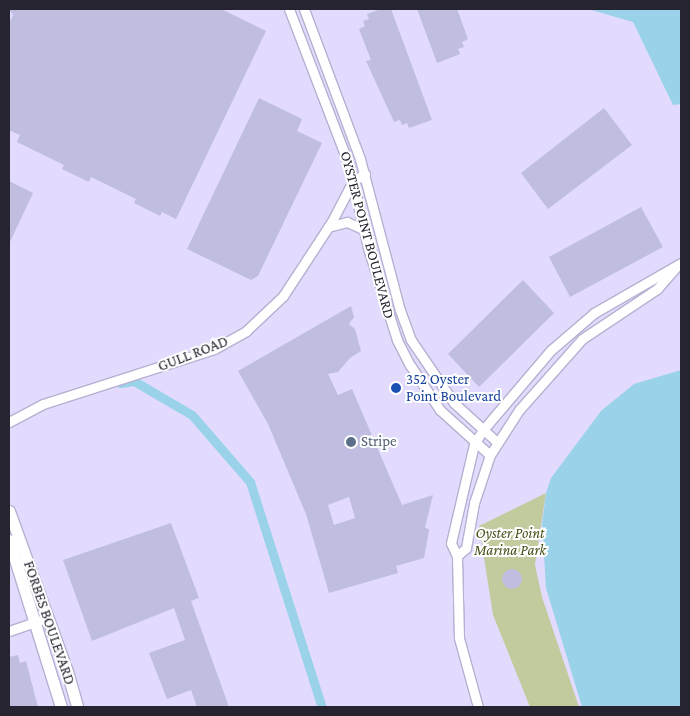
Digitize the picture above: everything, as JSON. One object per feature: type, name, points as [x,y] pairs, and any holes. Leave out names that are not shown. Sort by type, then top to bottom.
[{"type":"main road","name":"FORBES BOULEVARD","points":[[9,511],[67,671],[77,707]]},
{"type":"main road","name":"FORBES BOULEVARD","points":[[9,540],[36,621],[61,707]]},
{"type":"street","name":"OYSTER POINT BOULEVARD","points":[[289,9],[331,114],[353,182],[363,229],[392,326],[410,365],[440,410],[474,444],[490,455]]},
{"type":"street","name":"OYSTER POINT BOULEVARD","points":[[304,9],[365,174],[395,292],[411,340],[440,386],[482,431],[497,442]]},
{"type":"street","name":"GULL ROAD","points":[[9,422],[43,404],[199,355],[230,341],[259,321],[283,296],[328,227],[353,182],[365,174]]},
{"type":"street","points":[[328,227],[347,222],[363,229]]},
{"type":"street","points":[[457,556],[466,548],[474,503],[490,455],[497,442],[529,398],[586,336],[657,289],[680,264]]},
{"type":"street","points":[[478,707],[459,638],[457,556],[451,543],[474,444],[482,431],[551,350],[594,314],[680,264]]},
{"type":"street","points":[[578,327],[586,336]]},
{"type":"street","points":[[9,631],[47,618]]},
{"type":"green space","name":"Oyster Point Marina Park","points":[[546,493],[535,565],[542,597],[579,707],[530,707],[493,615],[479,526]]},
{"type":"water","points":[[588,9],[681,9],[681,104],[673,105],[633,22]]},
{"type":"water","points":[[681,370],[681,707],[582,707],[546,588],[542,524],[546,493],[551,478],[601,411],[634,384]]},
{"type":"building","points":[[9,9],[221,9],[266,31],[176,219],[162,212],[160,216],[134,203],[136,199],[91,177],[89,182],[62,169],[64,165],[17,142],[20,135],[9,130],[9,24],[13,15]]},
{"type":"building","points":[[381,9],[391,9],[432,120],[409,128],[407,123],[402,125],[400,120],[394,122],[366,61],[371,60],[359,29],[365,26],[363,21],[369,19],[367,14]]},
{"type":"building","points":[[417,9],[457,9],[468,39],[462,42],[464,47],[458,49],[460,54],[437,63]]},
{"type":"building","points":[[259,98],[302,119],[297,131],[322,143],[258,276],[251,280],[187,249]]},
{"type":"building","points":[[604,108],[632,145],[548,209],[521,173]]},
{"type":"building","points":[[9,181],[33,193],[9,244]]},
{"type":"building","points":[[641,207],[663,247],[570,297],[549,257]]},
{"type":"building","points":[[523,280],[554,313],[479,387],[448,354]]},
{"type":"building","points":[[351,306],[354,317],[349,324],[355,329],[361,351],[350,358],[338,372],[328,374],[338,395],[352,389],[402,505],[433,495],[425,527],[429,530],[424,558],[396,566],[398,573],[329,593],[306,514],[268,424],[238,371]],"holes":[[[349,497],[355,518],[334,525],[328,505]]]},
{"type":"building","points":[[171,523],[199,598],[191,601],[229,707],[197,707],[191,690],[167,699],[149,653],[185,640],[174,608],[92,641],[63,560]]},
{"type":"building","points":[[512,569],[519,572],[522,579],[519,586],[512,589],[505,586],[502,579],[505,572]]},
{"type":"building","points":[[18,655],[20,663],[26,661],[38,707],[9,707],[9,657]]},
{"type":"waterway","points":[[120,383],[134,381],[192,415],[250,482],[322,707]]},
{"type":"place","name":"352 Oyster Point Boulevard","points":[[396,388]]},
{"type":"place","name":"Stripe","points":[[351,442]]}]
